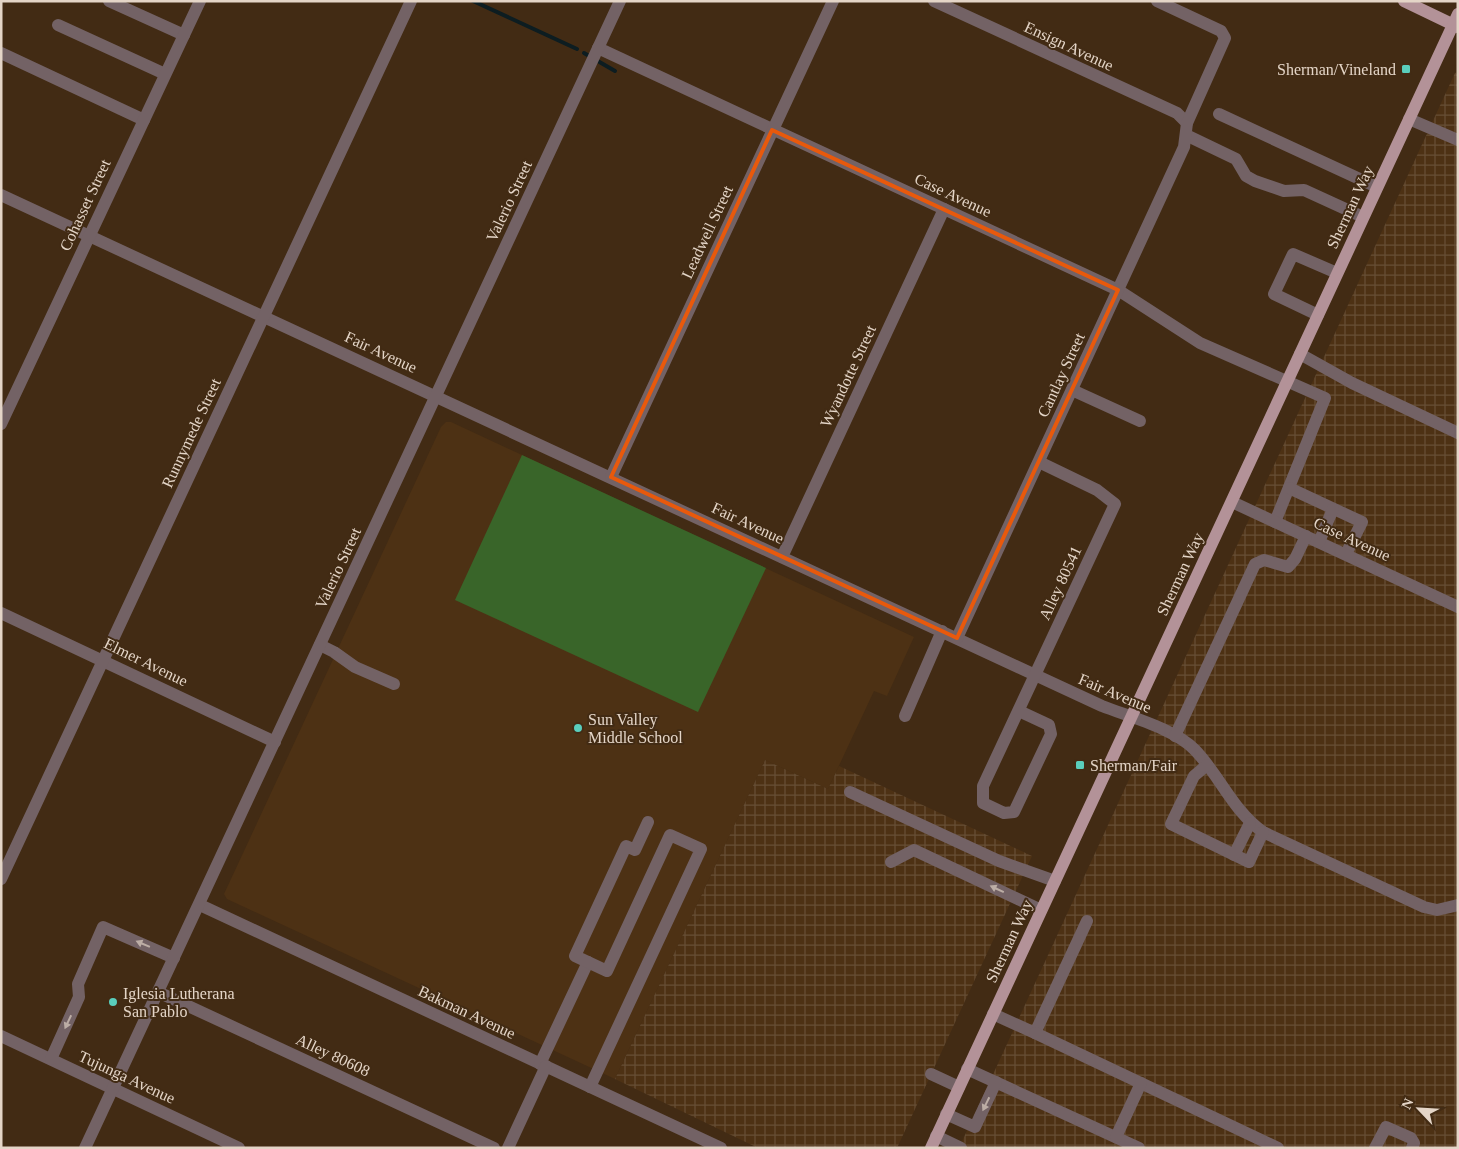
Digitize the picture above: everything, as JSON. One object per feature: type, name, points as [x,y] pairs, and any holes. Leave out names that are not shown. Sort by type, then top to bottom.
[{"type":"main road","points":[[1404,1],[1456,22]]},
{"type":"main road","name":"Sherman Way","points":[[934,1142],[1363,217],[1456,22]]},
{"type":"street","points":[[109,1],[184,35]]},
{"type":"street","name":"Cohasset Street","points":[[1,424],[200,1]]},
{"type":"street","name":"Runnymede Street","points":[[1,879],[411,1]]},
{"type":"street","name":"Valerio Street","points":[[85,1148],[200,905],[620,1]]},
{"type":"street","name":"Leadwell Street","points":[[611,476],[833,1]]},
{"type":"street","name":"Ensign Avenue","points":[[934,1],[1177,113],[1186,129],[1236,159],[1246,176],[1255,181],[1284,191],[1304,190],[1363,217]]},
{"type":"street","name":"Cantlay Street","points":[[957,638],[1184,147],[1186,129],[1225,38],[1221,31],[1157,1]]},
{"type":"street","points":[[58,25],[165,74]]},
{"type":"street","name":"Case Avenue","points":[[598,48],[1118,290],[1200,343],[1325,398],[1290,488]]},
{"type":"street","points":[[1,53],[144,120]]},
{"type":"street","points":[[1219,114],[1377,187]]},
{"type":"street","points":[[1409,119],[1458,140]]},
{"type":"street","name":"Fair Avenue","points":[[1,195],[437,395],[1035,675],[1175,736],[1196,750],[1250,823],[1263,832],[1424,908],[1438,910],[1455,907]]},
{"type":"street","name":"Wyandotte Street","points":[[782,556],[944,209]]},
{"type":"street","points":[[1318,315],[1274,294],[1293,254],[1337,273]]},
{"type":"street","points":[[1300,354],[1352,383],[1458,433]]},
{"type":"street","points":[[1072,390],[1140,421]]},
{"type":"street","name":"Alley 80541","points":[[1019,711],[1049,725],[1051,734],[1014,812],[1004,813],[983,803],[983,786],[1115,504],[1097,490],[1039,462]]},
{"type":"street","points":[[1275,522],[1290,488],[1362,522],[1346,554]]},
{"type":"street","name":"Case Avenue","points":[[1232,502],[1458,606]]},
{"type":"street","points":[[1319,542],[1333,508]]},
{"type":"street","points":[[1175,736],[1255,564],[1264,560],[1288,567],[1295,559],[1306,536]]},
{"type":"street","name":"Elmer Avenue","points":[[1,613],[275,742]]},
{"type":"street","points":[[904,716],[942,631]]},
{"type":"street","points":[[320,645],[334,652],[354,667],[394,684]]},
{"type":"street","points":[[1207,765],[1194,776],[1171,824],[1249,862],[1263,832]]},
{"type":"street","points":[[850,792],[999,861],[1026,869],[1055,881]]},
{"type":"street","points":[[590,1087],[701,849],[670,835],[607,971],[575,956],[626,846],[635,850],[648,822]]},
{"type":"street","points":[[1234,855],[1250,823]]},
{"type":"street","points":[[891,862],[914,850],[1041,910]]},
{"type":"street","name":"Bakman Avenue","points":[[200,905],[721,1148]]},
{"type":"street","points":[[1035,1033],[1087,921]]},
{"type":"street","points":[[50,1059],[79,997],[78,984],[104,927],[174,958]]},
{"type":"street","points":[[508,1148],[588,962]]},
{"type":"street","name":"Alley 80608","points":[[158,992],[494,1148]]},
{"type":"street","points":[[993,1014],[1278,1148]]},
{"type":"street","name":"Tujunga Avenue","points":[[1,1036],[232,1146]]},
{"type":"street","points":[[967,1069],[1139,1148]]},
{"type":"street","points":[[932,1074],[959,1087]]},
{"type":"street","points":[[946,1114],[975,1127],[996,1082]]},
{"type":"street","points":[[1116,1137],[1141,1083]]},
{"type":"street","points":[[1375,1148],[1386,1127],[1411,1138],[1414,1143],[1412,1148]]},
{"type":"street","points":[[934,1142],[961,1148]]},
{"type":"highlighted area","points":[[772,130],[1118,290],[957,638],[611,477]]},
{"type":"shaded area","points":[[1458,72],[1458,1148],[959,1148],[1455,73]]},
{"type":"shaded area","name":"Sun Valley Middle School","points":[[446,422],[451,422],[914,637],[887,696],[874,691],[828,789],[765,760],[615,1079],[227,899],[224,894],[441,427]]},
{"type":"shaded area","points":[[765,760],[828,789],[839,766],[1032,856],[897,1148],[758,1148],[615,1079]]},
{"type":"green space","points":[[522,455],[766,568],[698,712],[455,600]]},
{"type":"waterway","points":[[473,1],[577,49]]},
{"type":"waterway","points":[[584,53],[615,71]]},
{"type":"place","name":"Sherman/Vineland","points":[[1406,69]]},
{"type":"place","name":"Sun Valley Middle School","points":[[578,728]]},
{"type":"place","name":"Sherman/Fair","points":[[1080,765]]},
{"type":"place","name":"Iglesia Lutherana San Pablo","points":[[113,1002]]}]
